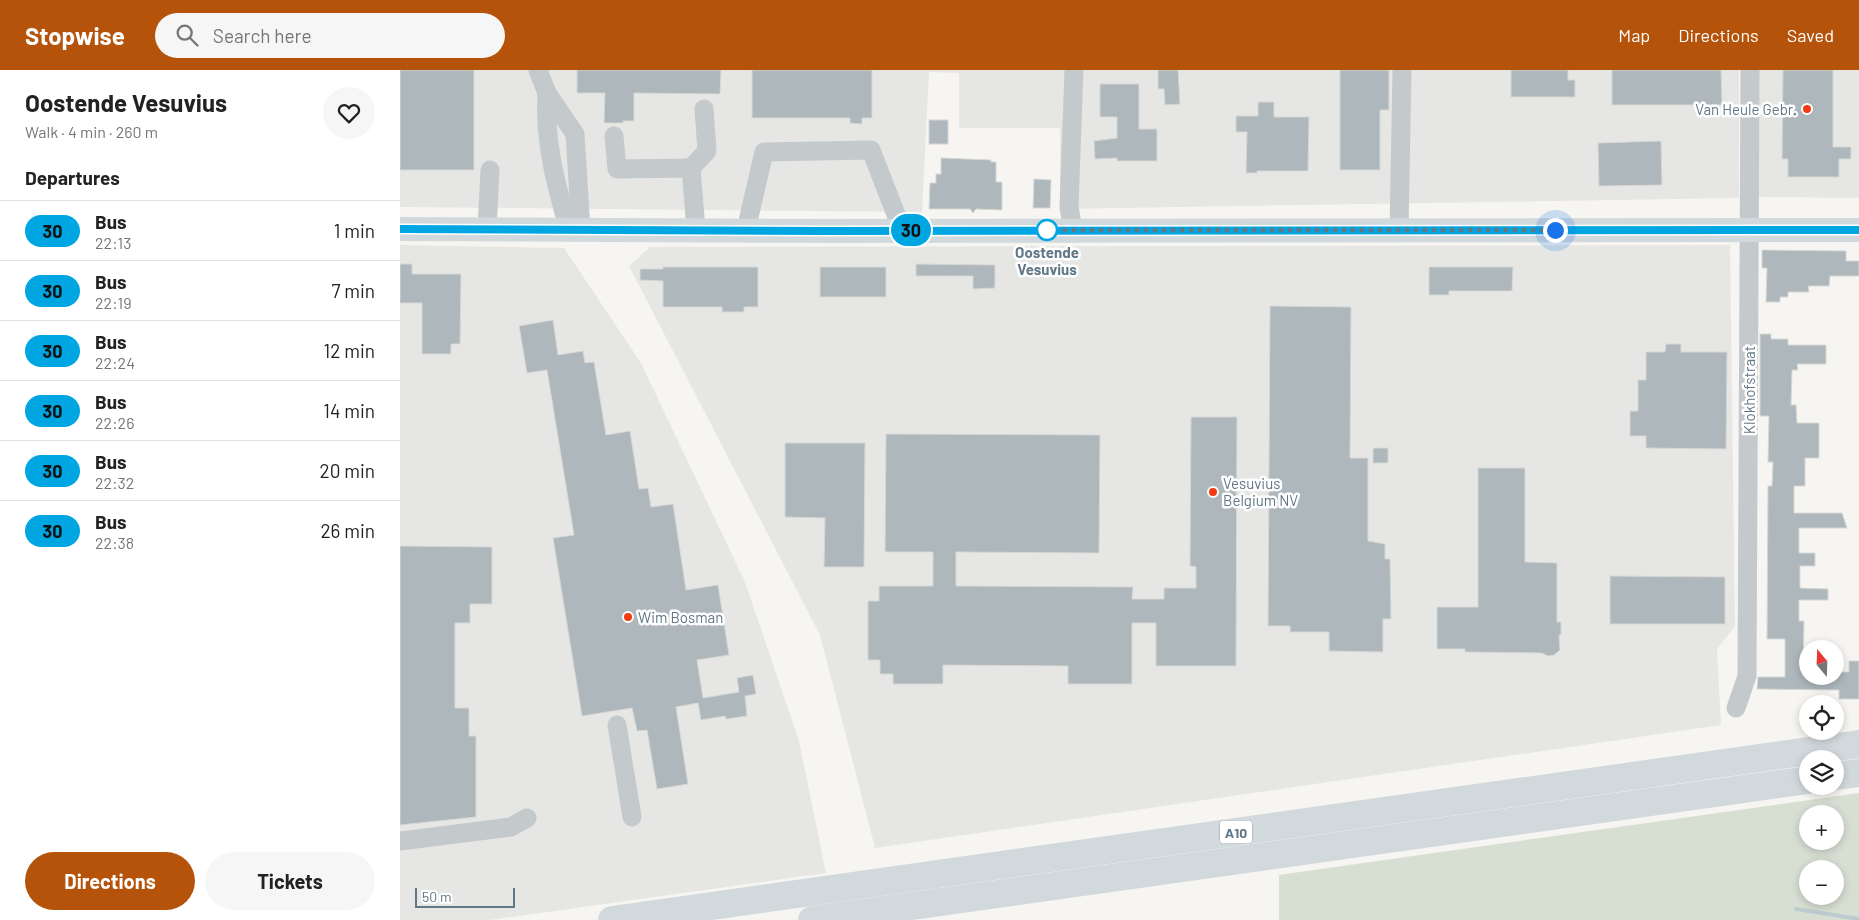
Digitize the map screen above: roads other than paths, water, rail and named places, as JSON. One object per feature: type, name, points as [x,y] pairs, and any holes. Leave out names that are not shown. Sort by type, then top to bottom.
[{"type":"highway","name":"A10","points":[[612,920],[1859,744]]},
{"type":"highway","points":[[1844,775],[1859,773]]},
{"type":"highway","name":"A10","points":[[812,920],[1799,781]]},
{"type":"main road","points":[[400,229],[1859,230]]},
{"type":"street","points":[[538,70],[547,93],[575,134],[575,230]]},
{"type":"street","points":[[1073,230],[1069,207],[1074,70]]},
{"type":"street","points":[[1399,230],[1402,70]]},
{"type":"street","name":"Klokhofstraat","points":[[1736,708],[1747,676],[1750,70]]},
{"type":"street","points":[[547,93],[545,119],[554,181],[575,230]]},
{"type":"street","points":[[614,136],[617,169],[691,168],[707,151],[704,109]]},
{"type":"street","points":[[746,230],[764,152],[871,150],[902,230]]},
{"type":"street","points":[[691,168],[696,230]]},
{"type":"street","points":[[487,230],[490,170]]},
{"type":"street","points":[[617,725],[632,817]]},
{"type":"street","points":[[400,841],[511,827],[527,818]]},
{"type":"waterway","points":[[1796,909],[1859,919]]},
{"type":"place","name":"Van Heule Gebr.","points":[[1807,109]]},
{"type":"place","name":"Oostende Vesuvius","points":[[1047,230]]},
{"type":"place","name":"Vesuvius Belgium NV","points":[[1213,492]]},
{"type":"place","name":"Wim Bosman","points":[[628,617]]}]
